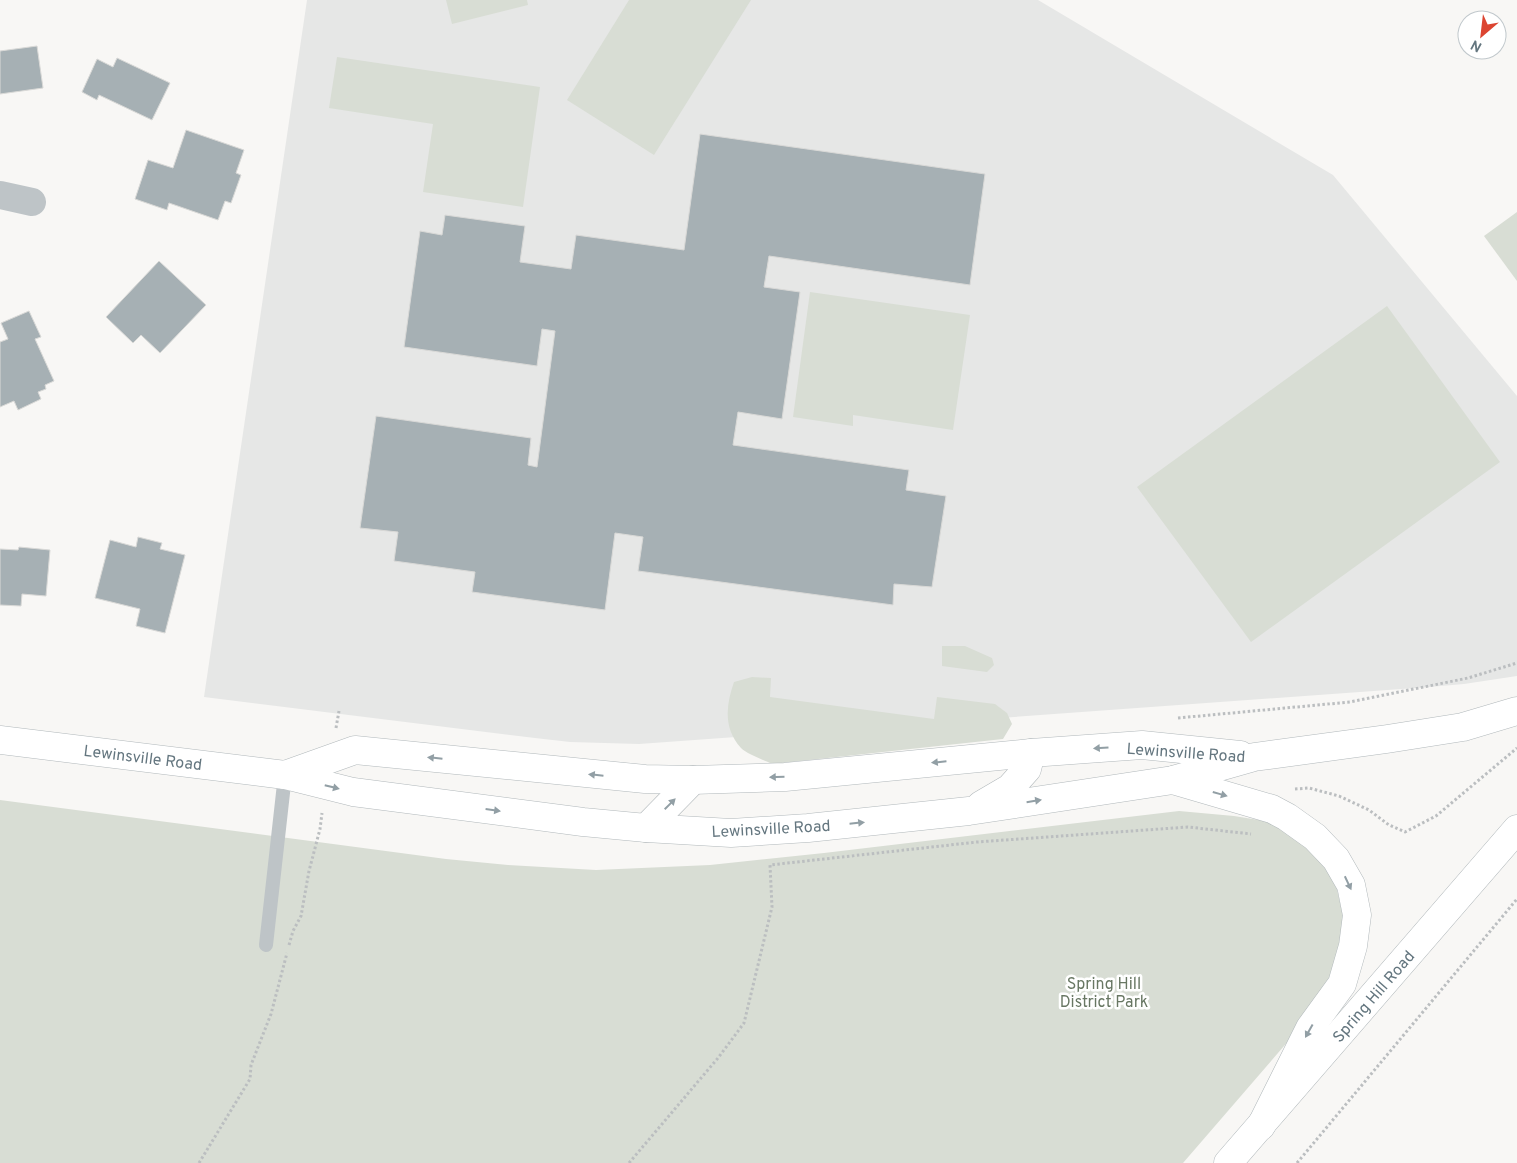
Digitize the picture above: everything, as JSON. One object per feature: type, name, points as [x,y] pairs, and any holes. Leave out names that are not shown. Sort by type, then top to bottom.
[{"type":"main road","points":[[1463,727],[1517,698]]},
{"type":"main road","name":"Lewinsville Road","points":[[0,740],[285,775],[353,792],[584,822],[731,833],[808,828],[969,811],[1173,780],[1254,757],[1387,740],[1463,727],[1517,711]]},
{"type":"main road","name":"Lewinsville Road","points":[[285,775],[355,750],[645,779],[693,780],[785,776],[1031,753],[1142,745],[1254,757]]},
{"type":"main road","points":[[969,811],[1010,788],[1026,769],[1031,753]]},
{"type":"main road","points":[[646,828],[693,780]]},
{"type":"main road","points":[[1173,780],[1272,809],[1287,817],[1315,837],[1336,859],[1351,886],[1357,915],[1353,946],[1342,984],[1310,1028],[1261,1126]]},
{"type":"main road","name":"Spring Hill Road","points":[[1228,1163],[1517,828]]},
{"type":"street","points":[[0,195],[32,202]]},
{"type":"lane","points":[[266,946],[285,775]]},
{"type":"path","points":[[1171,719],[1350,702],[1468,678],[1517,663]]},
{"type":"path","points":[[629,1163],[718,1058],[744,1023],[772,907],[770,864],[977,842],[1188,826],[1261,835],[1278,797],[1289,789],[1309,788],[1339,796],[1369,810],[1390,825],[1405,832],[1436,816],[1517,748]]},
{"type":"path","points":[[1297,1163],[1517,899]]},
{"type":"shaded area","points":[[307,0],[1038,0],[1333,175],[1517,396],[1517,676],[1429,687],[639,744],[570,742],[204,697]]},
{"type":"green space","points":[[446,0],[527,0],[528,5],[452,24]]},
{"type":"green space","points":[[629,0],[751,0],[654,155],[567,100]]},
{"type":"green space","points":[[337,57],[540,87],[523,207],[423,192],[433,124],[329,108]]},
{"type":"green space","points":[[1517,212],[1517,281],[1484,236]]},
{"type":"green space","points":[[810,292],[970,315],[953,430],[853,415],[853,426],[793,417]]},
{"type":"green space","points":[[1387,306],[1500,462],[1251,642],[1137,487]]},
{"type":"green space","points":[[942,646],[965,646],[992,658],[994,665],[987,672],[942,666]]},
{"type":"green space","points":[[752,677],[771,678],[770,697],[934,719],[937,697],[995,704],[1007,713],[1012,724],[1003,739],[772,764],[751,755],[741,748],[731,732],[729,724],[729,699],[734,682]]},
{"type":"green space","name":"Spring Hill District Park","points":[[0,800],[446,859],[596,870],[710,865],[1179,811],[1234,816],[1265,821],[1291,830],[1326,865],[1335,881],[1346,928],[1322,1002],[1183,1163],[0,1163]]},
{"type":"building","points":[[37,46],[43,88],[0,94],[0,51]]},
{"type":"building","points":[[117,58],[170,83],[152,120],[99,95],[97,100],[82,92],[97,59],[113,67]]},
{"type":"building","points":[[186,130],[244,150],[236,173],[241,175],[231,203],[225,201],[218,220],[169,203],[167,210],[135,199],[148,160],[173,168]]},
{"type":"building","points":[[700,134],[985,174],[970,285],[769,256],[764,287],[800,292],[782,419],[738,412],[733,445],[909,470],[906,490],[946,496],[932,587],[894,584],[893,605],[638,571],[643,537],[615,533],[605,610],[472,592],[475,572],[394,561],[398,532],[360,528],[376,416],[531,438],[528,465],[537,467],[555,331],[542,329],[537,366],[404,347],[420,231],[442,235],[445,215],[525,226],[520,262],[571,269],[576,235],[684,250]]},
{"type":"building","points":[[159,261],[206,305],[160,353],[141,335],[133,343],[106,317]]},
{"type":"building","points":[[29,311],[41,337],[35,339],[54,381],[45,385],[46,389],[38,392],[41,399],[18,410],[14,401],[0,407],[0,342],[8,339],[1,323]]},
{"type":"building","points":[[138,537],[162,543],[160,549],[185,555],[165,633],[136,626],[140,609],[95,598],[110,540],[136,547]]},
{"type":"building","points":[[19,547],[50,550],[46,596],[22,594],[21,606],[0,605],[0,549],[18,550]]}]
